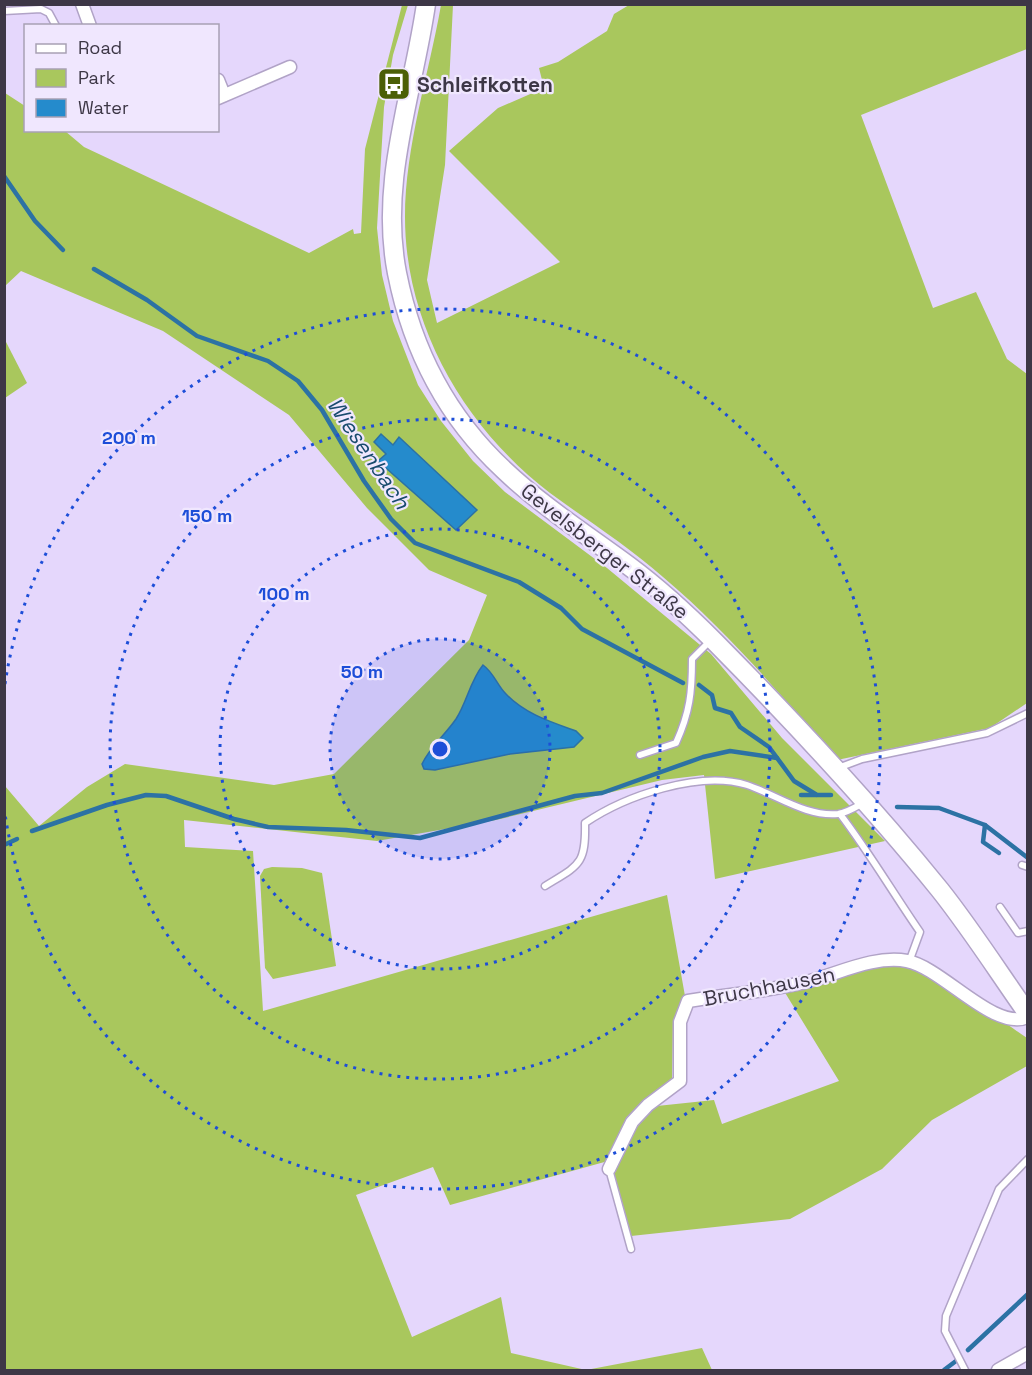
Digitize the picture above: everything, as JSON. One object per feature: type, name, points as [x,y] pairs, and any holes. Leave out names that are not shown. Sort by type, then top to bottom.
[{"type":"main road","name":"Gevelsberger Straße","points":[[426,4],[398,145],[393,198],[397,273],[418,347],[452,410],[468,432],[505,472],[658,589],[712,639],[864,803],[940,891],[1028,1015]]},
{"type":"street","points":[[82,4],[89,24]]},
{"type":"street","points":[[221,96],[290,67]]},
{"type":"street","name":"Bruchhausen","points":[[609,1169],[632,1122],[648,1105],[680,1081],[680,1022],[688,1001],[804,982],[886,959],[909,962],[935,973],[999,1017],[1021,1020],[1028,1015]]},
{"type":"street","points":[[998,1371],[1028,1353]]},
{"type":"lane","points":[[4,11],[41,9],[50,13],[55,24]]},
{"type":"lane","points":[[640,755],[676,743],[692,698],[692,659],[712,639]]},
{"type":"lane","points":[[834,770],[862,759],[987,734],[1028,713]]},
{"type":"lane","points":[[545,886],[580,863],[586,847],[585,823],[614,806],[672,787],[717,780],[745,784],[815,813],[840,814],[864,803]]},
{"type":"lane","points":[[840,814],[872,855],[888,887],[920,932],[909,962]]},
{"type":"lane","points":[[1000,907],[1018,933],[1028,931]]},
{"type":"lane","points":[[965,1371],[945,1331],[946,1316],[999,1189],[1028,1159]]},
{"type":"lane","points":[[609,1169],[631,1249]]},
{"type":"green space","points":[[402,5],[408,5],[393,55],[384,107],[377,228],[382,275],[393,321],[418,385],[441,421],[473,461],[505,492],[607,568],[711,654],[782,738],[885,841],[715,879],[704,775],[662,780],[496,820],[377,841],[184,820],[185,847],[253,851],[263,1011],[667,895],[685,996],[673,1022],[672,1081],[657,1106],[714,1100],[722,1124],[839,1081],[784,991],[854,970],[882,965],[910,966],[926,972],[1027,1038],[1027,1066],[932,1120],[882,1169],[790,1219],[631,1236],[608,1161],[450,1205],[433,1167],[356,1195],[412,1337],[501,1297],[511,1353],[586,1370],[4,1370],[5,786],[39,826],[87,787],[125,764],[274,785],[334,774],[469,640],[487,595],[429,570],[367,508],[289,415],[163,331],[21,271],[5,286],[5,93],[24,105],[24,132],[66,132],[84,147],[309,253],[353,229],[354,234],[361,233],[365,149]]},
{"type":"green space","points":[[441,5],[453,5],[445,165],[427,280],[437,323],[560,262],[449,151],[498,108],[544,88],[539,68],[558,62],[607,31],[614,14],[629,5],[1027,5],[1027,49],[861,115],[933,308],[976,292],[1007,359],[1027,374],[1027,703],[990,728],[837,760],[754,665],[687,598],[636,555],[550,493],[519,467],[491,438],[467,406],[446,372],[428,335],[416,297],[408,257],[405,217],[409,164],[418,110]]},
{"type":"green space","points":[[5,340],[27,383],[4,398]]},
{"type":"green space","points":[[302,868],[322,873],[336,966],[273,979],[265,968],[260,876],[264,869]]},
{"type":"green space","points":[[702,1348],[712,1370],[586,1370]]},
{"type":"water","points":[[381,434],[393,445],[399,437],[477,510],[456,530],[378,461],[386,454],[374,442]]},
{"type":"water","points":[[483,665],[506,694],[521,707],[539,717],[576,731],[583,738],[574,747],[510,754],[435,770],[424,769],[422,764],[425,758],[456,719]]},
{"type":"waterway","name":"Wiesenbach","points":[[4,176],[35,221],[63,250]]},
{"type":"waterway","name":"Wiesenbach","points":[[94,269],[147,300],[197,336],[268,361],[298,381],[322,410],[364,481],[391,519],[415,543],[519,582],[561,608],[582,629],[683,683]]},
{"type":"waterway","name":"Wiesenbach","points":[[699,685],[712,695],[715,708],[731,713],[740,727],[769,747],[794,781],[817,795],[831,795]]},
{"type":"waterway","points":[[32,831],[107,805],[146,795],[166,796],[234,819],[268,827],[346,830],[420,838],[575,796],[602,793],[703,757],[730,751],[777,758]]},
{"type":"waterway","points":[[801,795],[816,795]]},
{"type":"waterway","points":[[897,807],[939,808],[985,825],[1028,858]]},
{"type":"waterway","points":[[985,825],[983,842],[999,853]]},
{"type":"waterway","points":[[4,845],[17,839]]},
{"type":"waterway","points":[[968,1350],[1028,1294]]},
{"type":"waterway","points":[[944,1370],[956,1361]]},
{"type":"place","name":"Schleifkotten","points":[[394,84]]}]
